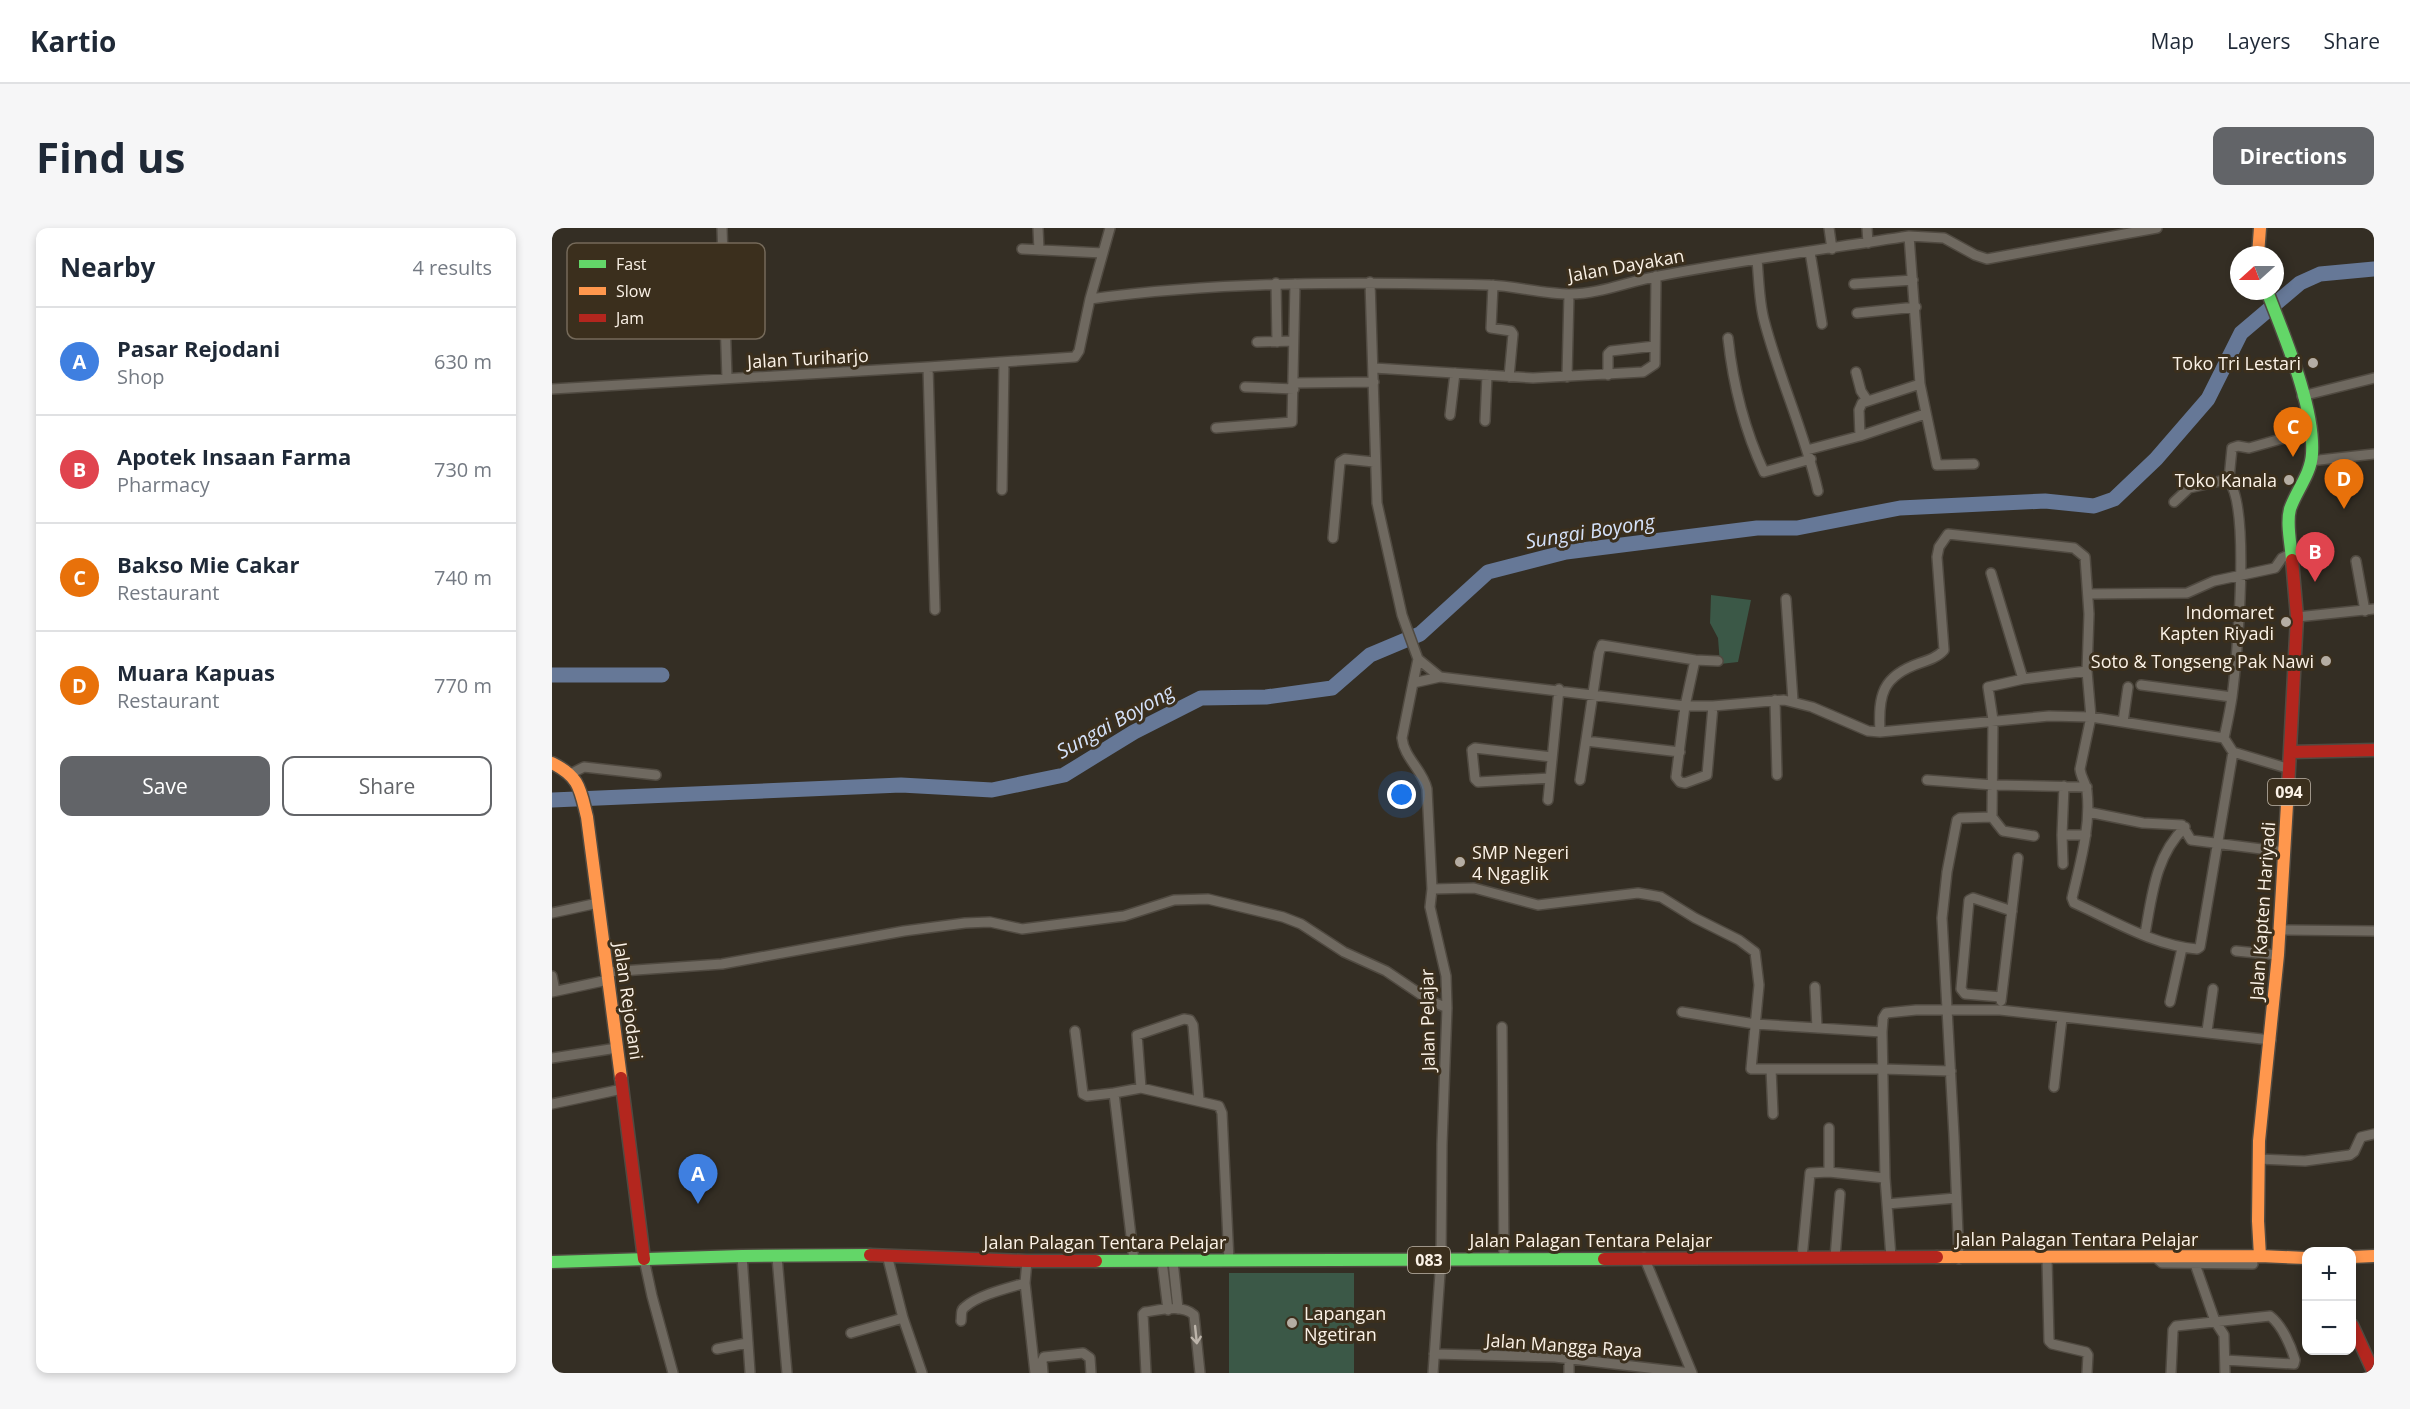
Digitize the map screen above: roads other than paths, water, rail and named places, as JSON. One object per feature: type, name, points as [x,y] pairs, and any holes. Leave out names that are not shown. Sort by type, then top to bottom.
[{"type":"main road","points":[[2259,246],[2260,228]]},
{"type":"main road","name":"Jalan Kapten Hariyadi","points":[[2257,1260],[2258,1159],[2280,930],[2297,617],[2290,510],[2310,461],[2309,430],[2302,396],[2284,335],[2270,300]]},
{"type":"main road","points":[[2291,752],[2374,750]]},
{"type":"main road","points":[[552,763],[575,778]]},
{"type":"main road","name":"Jalan Rejodani","points":[[575,778],[587,817],[644,1258]]},
{"type":"main road","name":"Jalan Palagan Tentara Pelajar","points":[[552,1262],[644,1258],[887,1255],[1027,1261],[1644,1257],[2155,1257],[2257,1260],[2302,1258]]},
{"type":"main road","points":[[2356,1257],[2374,1256]]},
{"type":"main road","points":[[2356,1334],[2373,1370]]},
{"type":"street","points":[[722,228],[722,243]]},
{"type":"street","points":[[1038,228],[1039,250]]},
{"type":"street","points":[[1090,299],[1110,228]]},
{"type":"street","points":[[1829,228],[1832,249]]},
{"type":"street","points":[[1867,228],[1868,243]]},
{"type":"street","name":"Jalan Dayakan","points":[[1090,299],[1154,290],[1276,283],[1370,282],[1493,285],[1569,294],[1604,289],[1656,276],[1910,236],[1944,238],[1987,259],[2122,231],[2157,228]]},
{"type":"street","points":[[1910,236],[1920,384],[1937,465],[1974,464]]},
{"type":"street","points":[[1023,249],[1103,253]]},
{"type":"street","points":[[1810,252],[1822,324]]},
{"type":"street","points":[[1757,260],[1763,317],[1776,364],[1809,455],[1818,491]]},
{"type":"street","points":[[1374,368],[1509,377],[1633,374],[1655,364],[1656,276]]},
{"type":"street","points":[[1854,284],[1913,280]]},
{"type":"street","points":[[1370,282],[1374,368],[1374,462],[1380,522],[1402,615],[1416,655],[1440,677]]},
{"type":"street","points":[[1276,283],[1277,342]]},
{"type":"street","points":[[1216,428],[1290,423],[1294,386],[1295,284]]},
{"type":"street","points":[[1493,285],[1491,328],[1510,331],[1513,334],[1509,377]]},
{"type":"street","points":[[1567,377],[1569,294]]},
{"type":"street","name":"Jalan Turiharjo","points":[[552,390],[928,368],[1070,357],[1079,351],[1090,299]]},
{"type":"street","points":[[1857,313],[1916,307]]},
{"type":"street","points":[[726,339],[727,378]]},
{"type":"street","points":[[1728,339],[1738,399],[1764,472],[1925,414]]},
{"type":"street","points":[[1257,342],[1293,341]]},
{"type":"street","points":[[1608,375],[1608,354],[1611,351],[1655,346]]},
{"type":"street","points":[[1002,490],[1004,362]]},
{"type":"street","points":[[928,368],[935,610]]},
{"type":"street","points":[[1856,372],[1861,391],[1867,400]]},
{"type":"street","points":[[1450,415],[1455,373]]},
{"type":"street","points":[[1485,421],[1487,375]]},
{"type":"street","points":[[2302,396],[2374,380]]},
{"type":"street","points":[[1245,387],[1374,382]]},
{"type":"street","points":[[1860,436],[1859,407],[1867,400],[1920,384]]},
{"type":"street","points":[[2290,769],[2233,752],[2224,738],[2232,697],[2241,576],[2237,498],[2228,480],[2232,448],[2238,446],[2248,449],[2309,430]]},
{"type":"street","points":[[2310,461],[2374,454]]},
{"type":"street","points":[[1333,538],[1340,462],[1345,459],[1374,462]]},
{"type":"street","points":[[2174,502],[2189,488],[2228,480]]},
{"type":"street","points":[[1880,732],[1879,709],[1882,693],[1894,674],[1909,666],[1932,659],[1944,650],[1937,557],[1939,547],[1948,534],[2074,548],[2085,557],[2088,594],[2087,671],[2091,717],[2080,777],[2087,787],[2088,812],[2073,901],[2145,934],[2182,948],[2197,949],[2233,752]]},
{"type":"street","points":[[2088,594],[2187,593],[2214,581],[2274,568],[2282,558],[2292,553]]},
{"type":"street","points":[[2297,617],[2369,610],[2356,561]]},
{"type":"street","points":[[1990,573],[2023,679]]},
{"type":"street","points":[[1786,599],[1793,701]]},
{"type":"street","points":[[1580,780],[1599,652],[1602,645],[1695,660],[1718,661]]},
{"type":"street","name":"Jalan Pelajar","points":[[1416,655],[1402,738],[1403,747],[1427,789],[1432,889],[1430,908],[1446,976],[1447,1008],[1441,1259],[1433,1373]]},
{"type":"street","points":[[1695,660],[1685,706],[1676,777],[1678,781],[1685,783],[1707,775],[1713,706]]},
{"type":"street","points":[[2034,836],[2003,831],[1992,817],[1993,720],[1988,687],[2023,679],[2087,671]]},
{"type":"street","points":[[1413,683],[1440,677],[1559,689],[1685,706],[1713,706],[1775,700],[1793,701],[1868,730],[1880,732],[2049,716],[2091,717],[2224,738]]},
{"type":"street","points":[[2141,685],[2232,697]]},
{"type":"street","points":[[2123,722],[2128,687]]},
{"type":"street","points":[[1548,800],[1559,689]]},
{"type":"street","points":[[1775,700],[1777,775]]},
{"type":"street","points":[[1586,741],[1680,752]]},
{"type":"street","points":[[1550,778],[1478,782],[1472,750],[1475,748],[1552,758]]},
{"type":"street","points":[[575,778],[584,767],[656,775]]},
{"type":"street","points":[[1927,780],[1993,785],[2087,787]]},
{"type":"street","points":[[2063,864],[2064,786]]},
{"type":"street","points":[[2088,812],[2144,823],[2185,827]]},
{"type":"street","points":[[1959,1258],[1942,918],[1947,872],[1957,820],[1992,817]]},
{"type":"street","points":[[2185,827],[2188,839],[2285,852]]},
{"type":"street","points":[[2145,934],[2157,870],[2174,838],[2185,827]]},
{"type":"street","points":[[2062,835],[2085,835]]},
{"type":"street","points":[[2000,1010],[2018,858]]},
{"type":"street","points":[[1432,889],[1474,888],[1538,905],[1638,893],[1668,901],[1695,918],[1739,940],[1755,952],[1759,986],[1750,1068],[1752,1070],[1951,1071]]},
{"type":"street","points":[[2001,997],[1965,994],[1961,989],[1969,900],[1972,898],[2012,911]]},
{"type":"street","points":[[552,976],[554,991],[607,976],[722,964],[904,931],[990,922],[1022,929],[1124,916],[1173,900],[1208,899],[1283,917],[1301,924],[1344,952],[1379,967],[1429,1000],[1447,1008]]},
{"type":"street","points":[[552,913],[598,903]]},
{"type":"street","points":[[2280,930],[2374,931]]},
{"type":"street","points":[[2169,1002],[2182,948]]},
{"type":"street","points":[[2236,951],[2278,955]]},
{"type":"street","points":[[1815,987],[1817,1028]]},
{"type":"street","points":[[2207,1031],[2213,989]]},
{"type":"street","points":[[1891,1257],[1885,1178],[1882,1069],[1883,1018],[1886,1014],[1948,1010],[2000,1010],[2207,1031],[2271,1040]]},
{"type":"street","points":[[1682,1012],[1755,1024],[1882,1032]]},
{"type":"street","points":[[1141,1088],[1137,1035],[1184,1018],[1190,1020],[1193,1025],[1199,1100]]},
{"type":"street","points":[[2054,1087],[2062,1018]]},
{"type":"street","points":[[1502,1027],[1504,1259]]},
{"type":"street","points":[[1075,1031],[1083,1094],[1087,1096],[1141,1088],[1219,1106],[1222,1113],[1229,1261]]},
{"type":"street","points":[[552,1058],[617,1048]]},
{"type":"street","points":[[1771,1069],[1773,1114]]},
{"type":"street","points":[[552,1104],[622,1089]]},
{"type":"street","points":[[1114,1093],[1134,1261]]},
{"type":"street","points":[[1829,1128],[1829,1172]]},
{"type":"street","points":[[2258,1159],[2304,1161],[2350,1155],[2355,1152],[2361,1137],[2374,1134]]},
{"type":"street","points":[[1802,1258],[1809,1175],[1813,1172],[1829,1172],[1885,1178]]},
{"type":"street","points":[[1835,1258],[1840,1194]]},
{"type":"street","points":[[1887,1204],[1956,1198]]},
{"type":"street","points":[[887,1255],[903,1318],[922,1373]]},
{"type":"street","points":[[742,1256],[750,1372]]},
{"type":"street","points":[[777,1257],[787,1373]]},
{"type":"street","points":[[1644,1257],[1692,1373]]},
{"type":"street","points":[[2155,1257],[2162,1263],[2195,1264],[2257,1260]]},
{"type":"street","points":[[644,1258],[673,1373]]},
{"type":"street","points":[[2047,1258],[2049,1341],[2052,1344],[2086,1352],[2088,1355],[2087,1373]]},
{"type":"street","points":[[1027,1261],[1025,1282],[1035,1373]]},
{"type":"street","points":[[1168,1261],[1173,1310]]},
{"type":"street","points":[[2195,1264],[2215,1321],[2224,1335],[2225,1373]]},
{"type":"street","points":[[962,1321],[964,1306],[1025,1282]]},
{"type":"street","points":[[1146,1373],[1143,1314],[1173,1310],[1190,1311],[1194,1315],[1200,1373]]},
{"type":"street","points":[[2172,1373],[2173,1330],[2176,1326],[2215,1321],[2270,1316],[2276,1320],[2295,1360],[2294,1364],[2225,1360]]},
{"type":"street","points":[[851,1333],[903,1318]]},
{"type":"street","points":[[717,1349],[747,1343]]},
{"type":"street","points":[[1043,1373],[1044,1357],[1083,1353],[1090,1358],[1091,1373]]},
{"type":"street","name":"Jalan Mangga Raya","points":[[1434,1354],[1569,1359],[1692,1373]]},
{"type":"street","points":[[1569,1359],[1569,1373]]},
{"type":"waterway","name":"Sungai Boyong","points":[[552,800],[901,785],[992,790],[1064,775],[1134,732],[1201,698],[1266,697],[1332,688],[1370,655],[1420,634],[1488,572],[1566,552],[1757,528],[1797,528],[1900,508],[2045,501],[2094,506],[2114,499],[2156,459],[2208,399],[2241,333],[2300,283],[2320,274],[2374,269]]},
{"type":"waterway","points":[[552,675],[662,675]]},
{"type":"place","name":"Toko Tri Lestari","points":[[2313,363]]},
{"type":"place","name":"Bakso Mie Cakar","points":[[2293,457]]},
{"type":"place","name":"Toko Kanala","points":[[2289,480]]},
{"type":"place","name":"Muara Kapuas","points":[[2344,509]]},
{"type":"place","name":"Apotek Insaan Farma","points":[[2315,582]]},
{"type":"place","name":"Indomaret Kapten Riyadi","points":[[2286,622]]},
{"type":"place","name":"Soto & Tongseng Pak Nawi","points":[[2326,661]]},
{"type":"place","name":"SMP Negeri 4 Ngaglik","points":[[1460,862]]},
{"type":"place","name":"Pasar Rejodani","points":[[698,1204]]},
{"type":"place","name":"Lapangan Ngetiran","points":[[1292,1323]]}]
